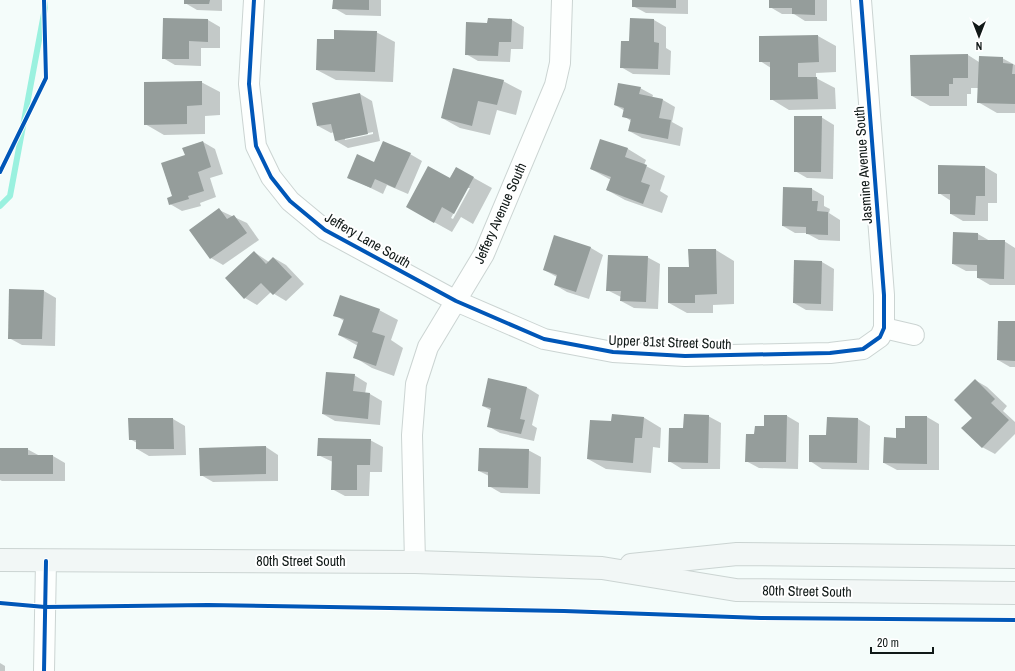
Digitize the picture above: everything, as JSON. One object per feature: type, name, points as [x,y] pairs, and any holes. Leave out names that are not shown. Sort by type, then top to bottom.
[{"type":"main road","name":"80th Street South","points":[[602,568],[737,554],[1015,557]]},
{"type":"main road","name":"80th Street South","points":[[0,560],[415,562],[602,568],[736,590],[1015,593]]},
{"type":"street","name":"Jeffery Lane South","points":[[254,0],[249,84],[256,146],[271,177],[290,201],[325,230],[456,301]]},
{"type":"street","name":"Jeffery Avenue South","points":[[415,562],[412,435],[416,384],[428,347],[484,254],[555,85],[560,63],[562,0]]},
{"type":"street","name":"Jasmine Avenue South","points":[[861,0],[884,295],[884,328]]},
{"type":"street","name":"Upper 81st Street South","points":[[456,301],[544,339],[613,352],[685,356],[830,354],[863,349],[880,337],[884,328]]},
{"type":"street","points":[[884,328],[914,335]]},
{"type":"street","points":[[44,671],[46,560]]},
{"type":"building","points":[[184,0],[210,0],[209,4],[184,4]]},
{"type":"building","points":[[333,0],[369,0],[369,10],[332,9]]},
{"type":"building","points":[[632,0],[676,0],[676,8],[632,7]]},
{"type":"building","points":[[769,0],[815,0],[815,15],[792,14],[792,8],[769,8]]},
{"type":"building","points":[[163,18],[208,19],[208,42],[189,41],[189,59],[162,59]]},
{"type":"building","points":[[488,18],[512,19],[511,42],[499,42],[498,56],[465,55],[466,22],[487,23]]},
{"type":"building","points":[[630,18],[654,19],[654,42],[659,43],[658,69],[620,68],[621,41],[629,41]]},
{"type":"building","points":[[334,30],[377,31],[375,72],[316,70],[317,39],[334,39]]},
{"type":"building","points":[[818,35],[819,62],[798,63],[798,77],[817,77],[818,99],[770,100],[770,62],[759,62],[759,36]]},
{"type":"building","points":[[968,54],[968,78],[953,78],[953,84],[949,84],[949,96],[911,96],[910,55]]},
{"type":"building","points":[[979,56],[1003,57],[1003,63],[1013,64],[1012,74],[1015,74],[1015,104],[977,103]]},
{"type":"building","points":[[453,68],[504,80],[497,105],[478,101],[472,126],[441,118]]},
{"type":"building","points":[[202,81],[202,105],[187,106],[187,124],[144,125],[144,82]]},
{"type":"building","points":[[618,83],[641,87],[639,94],[663,99],[659,118],[671,120],[668,139],[628,131],[631,119],[622,117],[624,108],[614,105]]},
{"type":"building","points":[[360,93],[368,134],[335,141],[331,124],[317,126],[312,103]]},
{"type":"building","points":[[794,116],[822,116],[821,172],[794,172]]},
{"type":"building","points":[[600,139],[628,148],[625,157],[647,165],[641,182],[650,185],[643,204],[606,190],[611,177],[590,169]]},
{"type":"building","points":[[203,141],[211,167],[198,172],[204,191],[188,196],[189,199],[169,205],[167,198],[172,196],[161,163],[185,155],[182,148]]},
{"type":"building","points":[[383,141],[411,153],[395,188],[375,179],[371,188],[347,178],[357,154],[374,162]]},
{"type":"building","points":[[938,165],[985,166],[985,196],[976,196],[975,215],[950,214],[950,194],[938,194]]},
{"type":"building","points":[[428,166],[450,178],[456,167],[474,177],[454,214],[442,207],[434,223],[406,207]]},
{"type":"building","points":[[783,187],[812,188],[812,201],[818,201],[817,211],[828,212],[828,235],[806,234],[806,227],[782,226]]},
{"type":"building","points":[[219,208],[227,219],[234,215],[247,233],[210,259],[189,230]]},
{"type":"building","points":[[953,232],[978,233],[978,240],[1005,240],[1004,279],[977,278],[977,265],[952,264]]},
{"type":"building","points":[[554,235],[591,247],[576,292],[554,285],[557,275],[543,270]]},
{"type":"building","points":[[688,249],[716,249],[717,294],[695,295],[695,303],[668,303],[668,267],[689,267]]},
{"type":"building","points":[[254,251],[266,264],[273,257],[292,277],[273,295],[261,283],[244,299],[225,278]]},
{"type":"building","points":[[608,255],[648,256],[646,302],[620,301],[621,291],[606,291]]},
{"type":"building","points":[[794,260],[822,261],[821,304],[793,303]]},
{"type":"building","points":[[9,289],[44,290],[42,339],[8,339]]},
{"type":"building","points":[[340,295],[380,309],[372,332],[385,336],[376,366],[353,358],[358,342],[338,335],[344,319],[333,316]]},
{"type":"building","points":[[998,321],[1015,321],[1015,361],[997,360]]},
{"type":"building","points":[[326,372],[355,374],[353,391],[370,393],[368,419],[322,414]]},
{"type":"building","points":[[488,378],[527,387],[520,419],[525,420],[521,434],[487,427],[491,408],[482,406]]},
{"type":"building","points":[[975,379],[995,399],[991,403],[1009,420],[982,448],[961,428],[972,418],[954,400]]},
{"type":"building","points":[[612,414],[644,417],[642,438],[635,438],[633,463],[587,459],[590,420],[611,421]]},
{"type":"building","points":[[684,414],[709,415],[708,463],[668,462],[669,428],[683,428]]},
{"type":"building","points":[[764,415],[787,415],[786,462],[745,462],[746,434],[754,434],[755,426],[764,426]]},
{"type":"building","points":[[905,416],[927,416],[927,464],[883,463],[884,437],[896,438],[896,428],[905,428]]},
{"type":"building","points":[[827,417],[858,418],[857,463],[809,462],[809,435],[826,435]]},
{"type":"building","points":[[128,418],[173,418],[174,449],[136,449],[136,440],[129,440]]},
{"type":"building","points":[[318,438],[371,439],[370,465],[357,465],[357,490],[331,490],[332,456],[317,456]]},
{"type":"building","points":[[266,446],[266,474],[200,476],[199,448]]},
{"type":"building","points":[[0,448],[28,448],[28,455],[53,455],[53,474],[0,474]]},
{"type":"building","points":[[479,448],[529,449],[528,488],[488,487],[488,472],[478,471]]},
{"type":"waterway","points":[[0,206],[10,196],[45,8],[44,0]]},
{"type":"cycle path","points":[[0,172],[46,78],[44,0]]},
{"type":"cycle path","points":[[254,0],[249,84],[256,146],[271,177],[290,201],[325,230],[456,301],[544,339],[613,352],[685,356],[830,353],[863,349],[880,337],[884,328],[884,295],[861,0]]},
{"type":"cycle path","points":[[44,671],[46,561]]},
{"type":"cycle path","points":[[0,603],[45,607],[208,605],[564,611],[761,618],[1015,620]]}]
